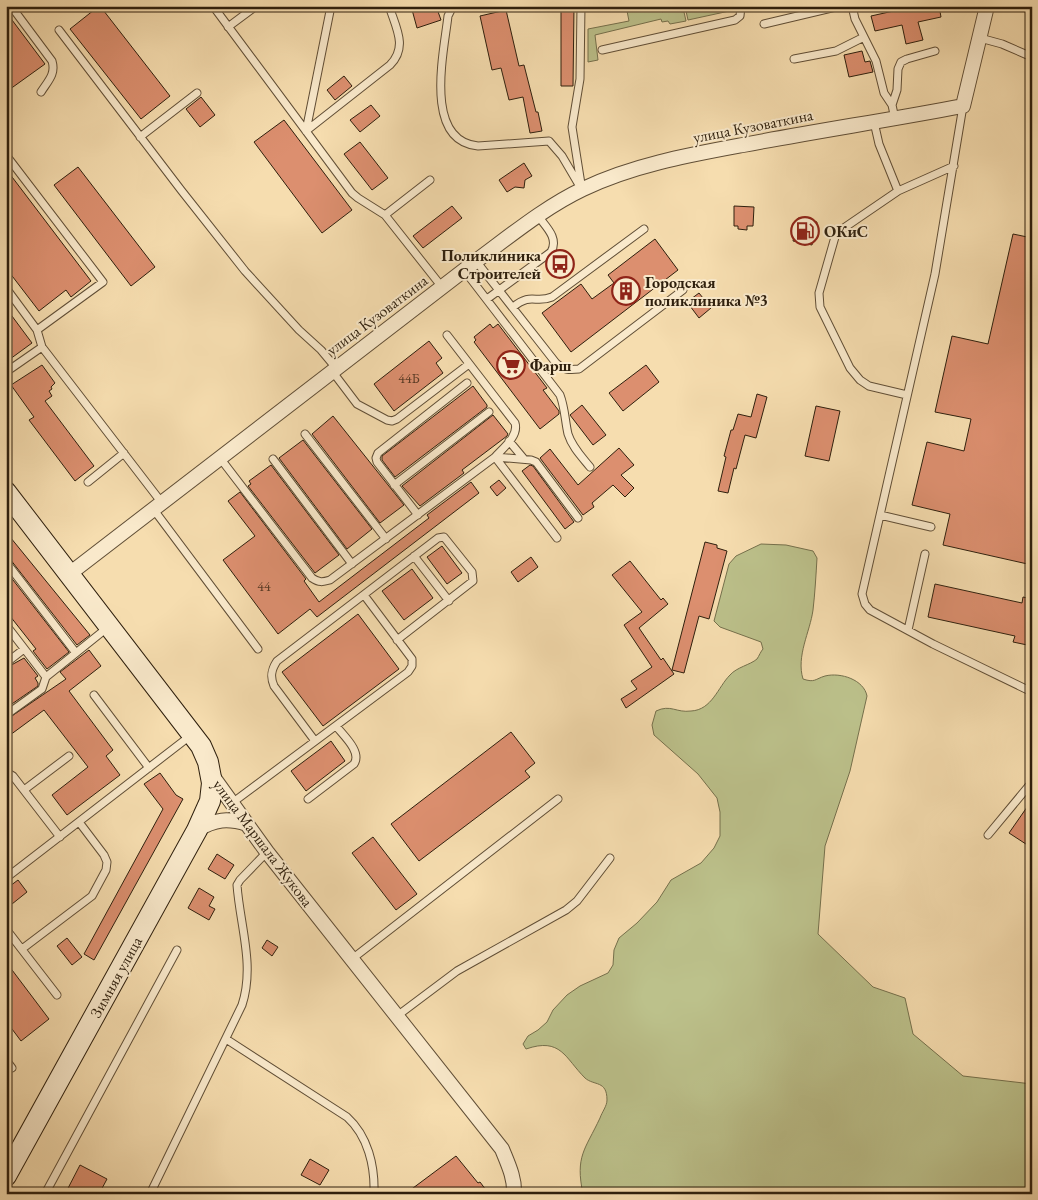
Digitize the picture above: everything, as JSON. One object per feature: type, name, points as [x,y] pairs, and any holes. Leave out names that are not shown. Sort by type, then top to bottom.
[{"type":"main road","name":"улица Маршала Жукова","points":[[6,492],[192,734],[204,754],[211,774]]},
{"type":"main road","name":"Зимняя улица","points":[[6,1176],[198,830],[210,801],[211,774]]},
{"type":"street","points":[[963,106],[987,6]]},
{"type":"street","name":"улица Кузоваткина","points":[[68,575],[476,261],[538,216],[582,190],[610,177],[662,162],[753,143],[963,106]]},
{"type":"street","name":"улица Маршала Жукова","points":[[211,774],[267,852],[502,1149],[515,1186],[514,1194]]},
{"type":"street","points":[[198,830],[232,802]]},
{"type":"street","points":[[198,830],[207,824],[224,820],[248,824]]},
{"type":"lane","points":[[11,6],[54,66],[52,75],[41,92]]},
{"type":"lane","points":[[213,6],[352,193],[386,214],[442,287]]},
{"type":"lane","points":[[228,27],[256,6]]},
{"type":"lane","points":[[306,131],[330,6]]},
{"type":"lane","points":[[306,131],[397,58],[400,51],[400,42],[389,6]]},
{"type":"lane","points":[[453,6],[448,16],[441,89],[443,112],[448,126],[454,135],[461,142],[478,146],[549,141],[562,156],[582,190]]},
{"type":"lane","points":[[582,6],[580,79],[572,126],[582,190]]},
{"type":"lane","points":[[602,50],[735,20],[740,16],[741,6]]},
{"type":"lane","points":[[764,24],[840,6]]},
{"type":"lane","points":[[852,6],[855,19],[876,60],[884,93],[892,104],[895,119]]},
{"type":"lane","points":[[59,30],[140,137],[245,270],[298,330],[321,350],[357,404],[392,421],[469,364]]},
{"type":"lane","points":[[794,59],[836,51],[864,37]]},
{"type":"lane","points":[[980,38],[1002,44],[1032,57]]},
{"type":"lane","points":[[892,104],[897,90],[898,69],[901,62],[935,51]]},
{"type":"lane","points":[[140,137],[197,93]]},
{"type":"lane","points":[[963,106],[935,274],[862,594],[865,604],[870,610],[1032,692]]},
{"type":"lane","points":[[874,122],[878,144],[898,191]]},
{"type":"lane","points":[[7,160],[103,282],[37,330]]},
{"type":"lane","points":[[907,395],[870,386],[860,380],[850,368],[818,300],[832,245],[838,232],[898,191],[954,166]]},
{"type":"lane","points":[[386,214],[430,180]]},
{"type":"lane","points":[[487,299],[554,247],[552,236],[538,216]]},
{"type":"lane","points":[[513,307],[525,299],[545,300],[552,297],[644,228]]},
{"type":"lane","points":[[476,261],[556,363],[562,368],[571,370],[579,369],[683,290]]},
{"type":"lane","points":[[464,270],[560,396],[564,404],[568,434],[572,443],[590,467]]},
{"type":"lane","points":[[6,288],[37,330],[42,347],[124,453],[158,507],[258,649]]},
{"type":"lane","points":[[220,458],[312,578],[323,582],[330,580],[495,457],[516,431],[516,423],[447,335]]},
{"type":"lane","points":[[6,372],[42,347]]},
{"type":"lane","points":[[418,515],[377,462],[376,458],[378,453],[467,383]]},
{"type":"lane","points":[[394,485],[489,412]]},
{"type":"lane","points":[[305,434],[386,539]]},
{"type":"lane","points":[[509,441],[524,459]]},
{"type":"lane","points":[[88,482],[124,453]]},
{"type":"lane","points":[[495,457],[524,459],[536,462],[578,518]]},
{"type":"lane","points":[[495,457],[556,538]]},
{"type":"lane","points":[[273,459],[352,564]]},
{"type":"lane","points":[[880,515],[931,527]]},
{"type":"lane","points":[[315,742],[271,681],[273,668],[277,661],[438,538],[446,539],[474,576],[470,584],[397,640]]},
{"type":"lane","points":[[908,630],[925,554]]},
{"type":"lane","points":[[414,556],[449,601]]},
{"type":"lane","points":[[6,562],[76,653]]},
{"type":"lane","points":[[232,802],[408,672],[412,666],[412,660],[364,595]]},
{"type":"lane","points":[[6,625],[46,677]]},
{"type":"lane","points":[[6,715],[42,689],[46,677],[109,627]]},
{"type":"lane","points":[[6,663],[24,649]]},
{"type":"lane","points":[[94,695],[150,768]]},
{"type":"lane","points":[[308,799],[354,764],[356,760],[355,752],[336,726]]},
{"type":"lane","points":[[6,878],[192,734]]},
{"type":"lane","points":[[24,790],[69,756]]},
{"type":"lane","points":[[6,772],[13,776],[60,837]]},
{"type":"lane","points":[[988,835],[1032,782]]},
{"type":"lane","points":[[352,959],[558,799]]},
{"type":"lane","points":[[22,949],[92,896],[106,870],[104,855],[79,822]]},
{"type":"lane","points":[[150,1194],[242,1005],[247,984],[246,954],[237,885],[267,852]]},
{"type":"lane","points":[[397,1016],[456,971],[566,910],[577,901],[610,858]]},
{"type":"lane","points":[[6,929],[58,994]]},
{"type":"lane","points":[[45,1194],[177,950]]},
{"type":"lane","points":[[226,1039],[347,1117],[356,1125],[365,1140],[374,1178],[374,1194]]},
{"type":"lane","points":[[6,1060],[12,1068]]},
{"type":"green space","points":[[626,6],[661,6],[662,12],[667,10],[684,12],[686,21],[670,24],[668,21],[662,22],[661,19],[595,35],[598,60],[588,62],[588,29],[629,21]]},
{"type":"green space","points":[[696,6],[737,6],[734,10],[688,20],[686,11]]},
{"type":"green space","points":[[761,544],[786,545],[813,551],[817,558],[813,610],[802,653],[801,670],[803,679],[813,681],[831,675],[845,676],[857,682],[865,690],[867,696],[850,771],[825,846],[818,934],[873,987],[905,998],[913,1034],[963,1076],[1032,1084],[1032,1194],[583,1194],[580,1171],[581,1162],[586,1146],[606,1104],[605,1089],[585,1078],[567,1057],[555,1048],[538,1046],[526,1049],[523,1044],[528,1036],[547,1022],[553,1010],[567,995],[580,986],[608,973],[613,965],[614,950],[619,938],[657,902],[671,880],[701,863],[714,848],[720,836],[720,812],[717,798],[698,774],[654,735],[652,725],[656,711],[661,709],[670,708],[691,711],[704,707],[733,672],[758,658],[763,649],[761,642],[720,627],[714,621],[729,564],[736,556]]},
{"type":"building","points":[[99,6],[170,96],[141,119],[70,29]]},
{"type":"building","points":[[411,6],[436,6],[441,20],[417,28]]},
{"type":"building","points":[[561,6],[574,6],[573,86],[561,86]]},
{"type":"building","points":[[916,6],[939,6],[941,17],[918,22],[923,40],[906,44],[902,25],[875,31],[871,16]]},
{"type":"building","points":[[506,10],[519,66],[524,65],[542,131],[530,133],[523,97],[509,100],[501,68],[492,70],[480,16]]},
{"type":"building","points":[[6,12],[45,64],[6,92]]},
{"type":"building","points":[[862,51],[865,62],[870,61],[873,72],[849,77],[844,55]]},
{"type":"building","points":[[344,76],[352,86],[335,100],[327,90]]},
{"type":"building","points":[[201,97],[215,115],[200,127],[186,109]]},
{"type":"building","points":[[371,105],[380,116],[360,132],[350,120]]},
{"type":"building","points":[[284,120],[352,210],[322,233],[254,142]]},
{"type":"building","points":[[360,142],[388,178],[372,190],[344,154]]},
{"type":"building","points":[[524,163],[532,176],[525,180],[524,188],[515,187],[507,192],[499,180]]},
{"type":"building","points":[[78,167],[155,267],[131,286],[54,185]]},
{"type":"building","points":[[6,169],[91,281],[71,297],[66,290],[39,311],[6,268]]},
{"type":"building","points":[[452,206],[462,218],[423,248],[413,236]]},
{"type":"building","points":[[734,206],[754,207],[753,226],[747,226],[747,230],[738,229],[738,226],[734,226]]},
{"type":"building","name":"ОКиС","points":[[798,218],[817,222],[812,245],[793,241]]},
{"type":"building","points":[[1013,234],[1032,238],[1032,363],[1028,378],[1032,378],[1032,565],[943,545],[950,514],[912,505],[927,442],[964,451],[971,419],[935,412],[952,336],[988,344]]},
{"type":"building","name":"Городская поликлиника №3","points":[[655,239],[678,270],[571,352],[542,313],[581,284],[592,299],[614,283],[608,275]]},
{"type":"building","points":[[699,293],[711,308],[699,318],[687,302]]},
{"type":"building","points":[[6,308],[32,343],[6,362]]},
{"type":"building","name":"Фарш","points":[[490,324],[493,328],[498,324],[547,388],[543,390],[559,411],[559,414],[540,429],[474,342],[476,340],[474,337]]},
{"type":"building","points":[[429,341],[442,358],[436,363],[443,373],[394,411],[374,384]]},
{"type":"building","points":[[42,365],[55,383],[49,391],[52,396],[45,401],[94,466],[75,481],[29,420],[34,417],[11,385]]},
{"type":"building","points":[[646,365],[659,382],[623,411],[609,393]]},
{"type":"building","points":[[473,386],[487,407],[395,477],[382,460],[382,456]]},
{"type":"building","points":[[757,394],[767,397],[756,438],[745,435],[728,493],[718,491],[731,430],[733,430],[738,414],[751,417]]},
{"type":"building","points":[[582,405],[606,435],[593,445],[570,415]]},
{"type":"building","points":[[816,406],[840,411],[829,461],[805,456]]},
{"type":"building","points":[[493,415],[508,434],[507,436],[462,470],[464,473],[420,506],[402,486]]},
{"type":"building","points":[[333,416],[404,505],[380,523],[312,434]]},
{"type":"building","points":[[303,440],[372,529],[347,549],[279,458]]},
{"type":"building","points":[[619,448],[634,465],[621,475],[634,488],[625,497],[613,485],[592,503],[594,507],[583,515],[540,458],[550,449],[578,485]]},
{"type":"building","points":[[271,465],[339,555],[315,573],[248,486],[251,484],[249,481]]},
{"type":"building","points":[[530,465],[533,466],[574,522],[565,529],[522,471]]},
{"type":"building","points":[[499,480],[506,488],[497,496],[490,487]]},
{"type":"building","points":[[471,482],[479,493],[317,617],[310,609],[278,634],[223,560],[255,536],[228,501],[240,492],[306,579],[304,581],[319,602],[429,518],[427,515]]},
{"type":"building","points":[[6,532],[90,635],[77,645],[10,559],[6,557]]},
{"type":"building","points":[[705,542],[717,545],[717,548],[727,551],[709,619],[699,616],[684,673],[672,670]]},
{"type":"building","points":[[442,546],[462,573],[447,584],[427,557]]},
{"type":"building","points":[[531,557],[538,567],[518,582],[511,572]]},
{"type":"building","points":[[630,561],[661,600],[663,598],[668,604],[639,628],[661,660],[663,658],[674,674],[626,708],[621,699],[637,689],[631,681],[652,667],[624,625],[642,612],[612,575]]},
{"type":"building","points":[[412,569],[433,598],[404,620],[382,591]]},
{"type":"building","points":[[6,571],[69,652],[47,669],[33,651],[36,649],[6,611]]},
{"type":"building","points":[[935,584],[1022,603],[1023,597],[1032,599],[1032,646],[1013,642],[1015,636],[928,617]]},
{"type":"building","points":[[358,614],[399,669],[323,726],[282,672]]},
{"type":"building","points":[[89,650],[101,666],[69,691],[113,750],[106,756],[120,775],[67,815],[52,795],[88,767],[44,710],[6,738],[6,720],[66,679],[60,672]]},
{"type":"building","points":[[24,658],[38,676],[35,678],[38,686],[6,708],[6,668]]},
{"type":"building","points":[[511,732],[535,763],[525,771],[530,777],[419,861],[391,824]]},
{"type":"building","points":[[331,741],[345,761],[306,791],[291,771]]},
{"type":"building","points":[[160,773],[176,795],[183,799],[94,960],[84,954],[163,809],[144,784]]},
{"type":"building","points":[[1032,800],[1032,848],[1009,833]]},
{"type":"building","points":[[373,837],[417,894],[396,910],[352,853]]},
{"type":"building","points":[[217,854],[234,865],[225,879],[208,869]]},
{"type":"building","points":[[18,880],[27,892],[12,904],[6,896],[6,889]]},
{"type":"building","points":[[199,888],[214,897],[209,906],[215,909],[209,920],[188,908]]},
{"type":"building","points":[[67,938],[82,957],[72,965],[57,946]]},
{"type":"building","points":[[267,940],[278,947],[272,956],[262,948]]},
{"type":"building","points":[[6,962],[49,1019],[21,1041],[6,1021]]},
{"type":"building","points":[[456,1156],[489,1194],[405,1194]]},
{"type":"building","points":[[310,1159],[329,1170],[320,1185],[301,1175]]},
{"type":"building","points":[[80,1165],[107,1179],[99,1194],[65,1194]]},
{"type":"place","name":"ОКиС","points":[[805,231]]},
{"type":"place","name":"Поликлиника Строителей","points":[[560,264]]},
{"type":"place","name":"Городская поликлиника №3","points":[[626,291]]},
{"type":"place","name":"Фарш","points":[[511,365]]}]
